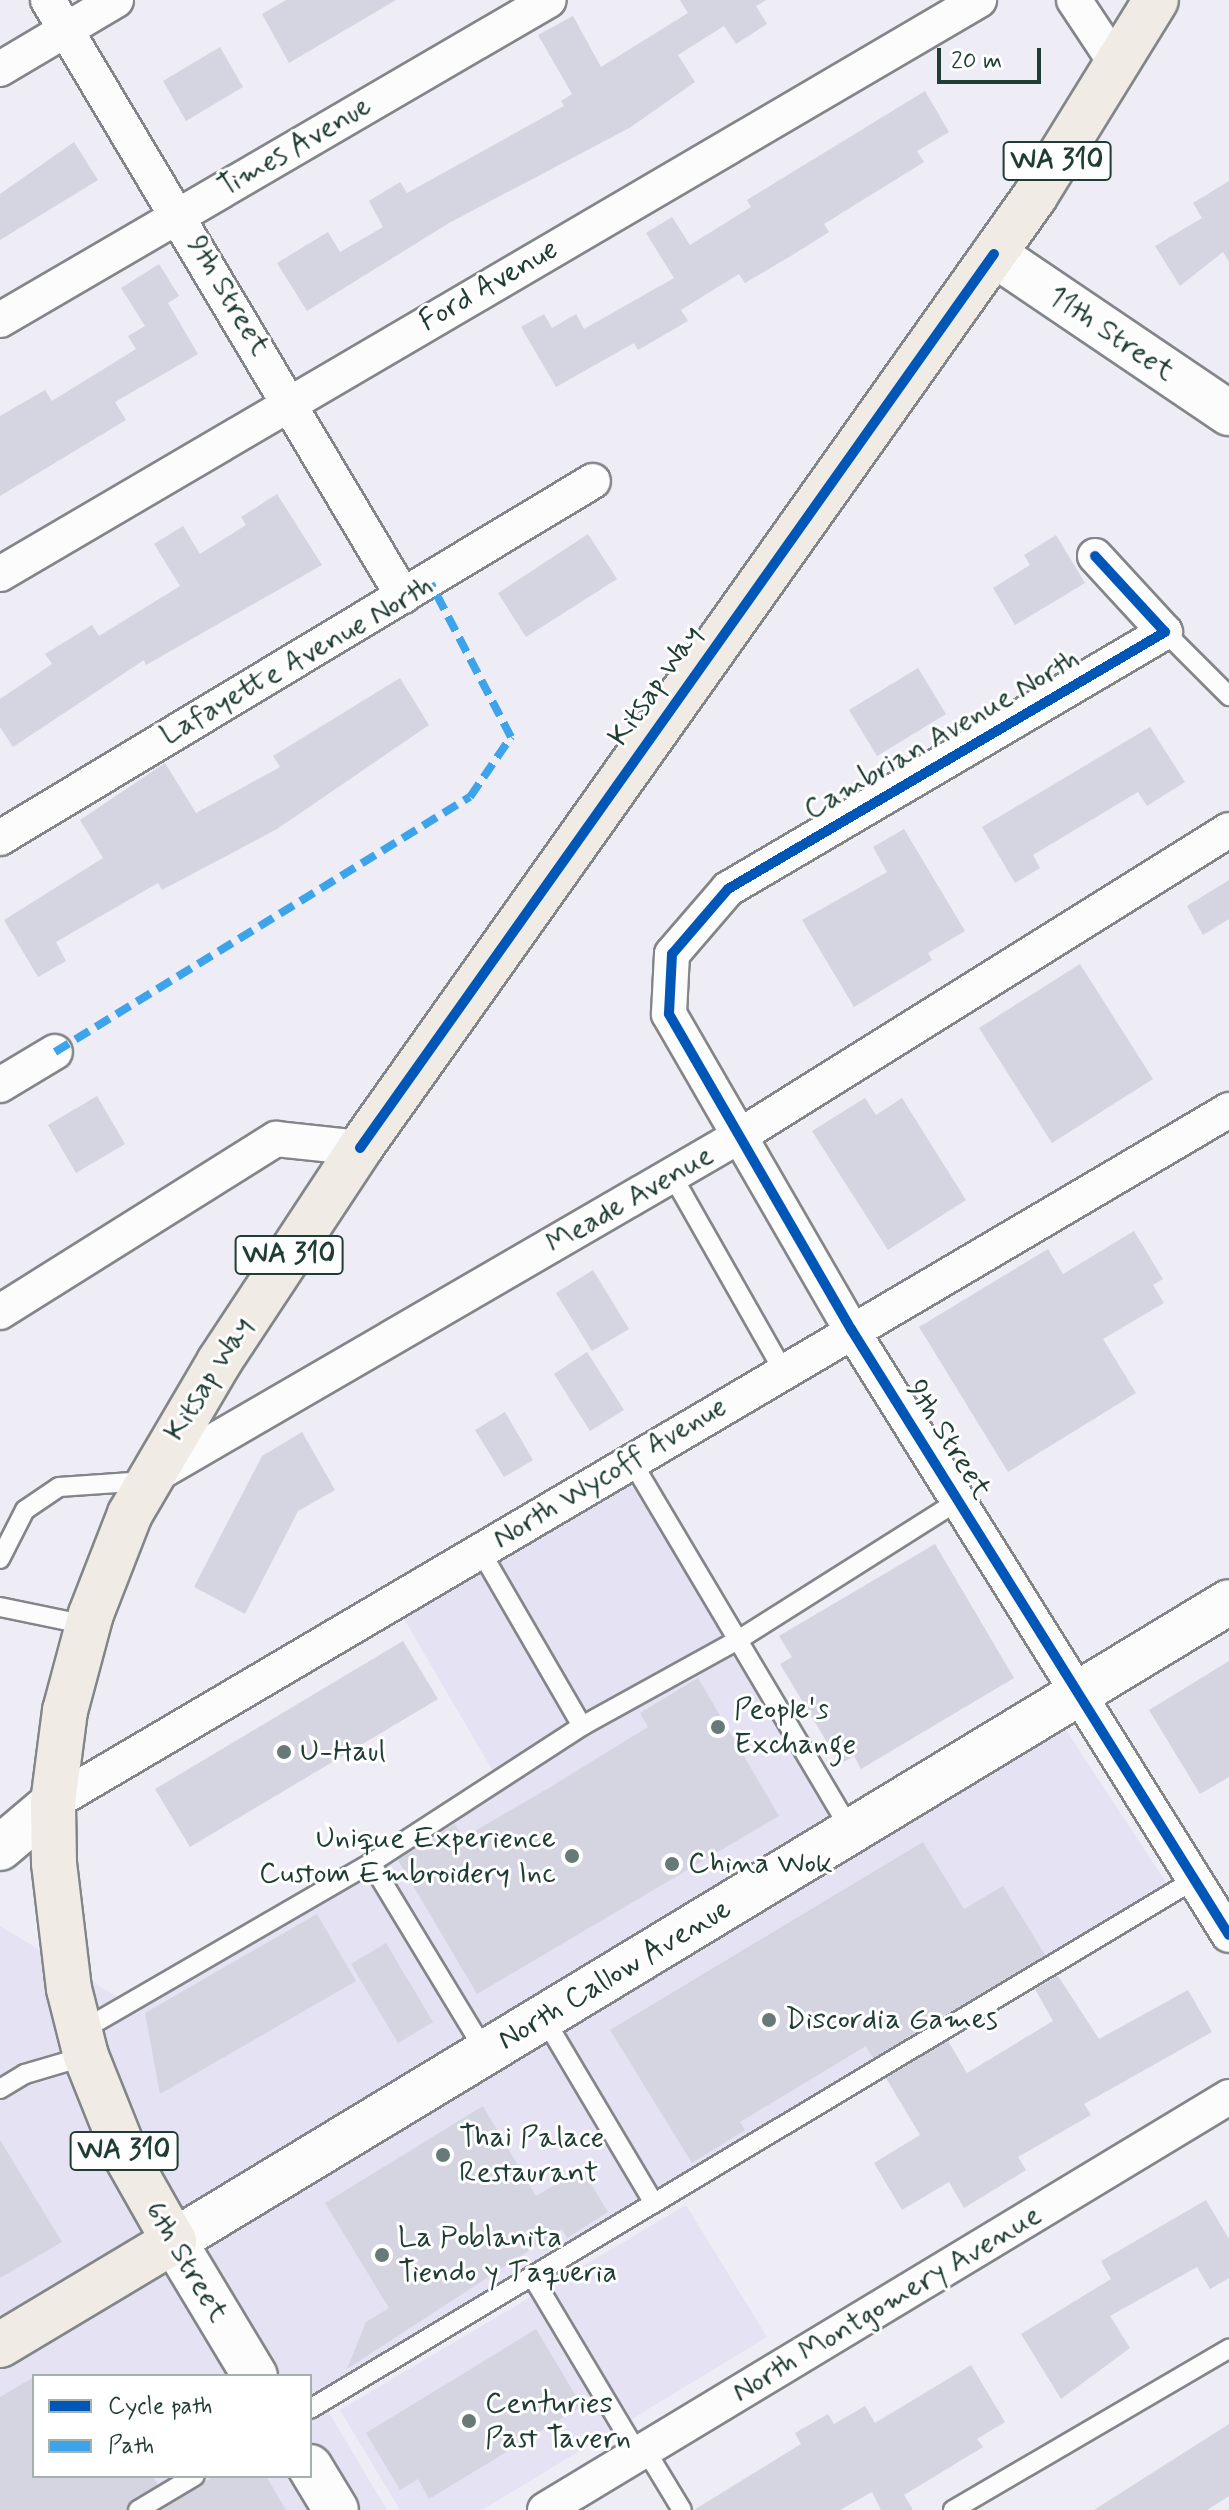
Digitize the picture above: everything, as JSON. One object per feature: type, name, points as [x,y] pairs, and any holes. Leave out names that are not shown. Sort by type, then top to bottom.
[{"type":"main road","name":"Kitsap Way","points":[[83,2044],[59,1923],[53,1803],[65,1711],[88,1625],[114,1547],[146,1481],[360,1148],[994,254],[1156,0]]},
{"type":"main road","name":"6th Street","points":[[83,2044],[126,2156],[174,2241]]},
{"type":"main road","name":"North Callow Avenue","points":[[0,2345],[174,2241]]},
{"type":"street","name":"9th Street","points":[[48,0],[291,402],[403,596]]},
{"type":"street","points":[[0,69],[116,0]]},
{"type":"street","name":"Times Avenue","points":[[0,320],[549,0]]},
{"type":"street","name":"Ford Avenue","points":[[0,574],[979,0]]},
{"type":"street","points":[[1074,0],[1117,65]]},
{"type":"street","name":"11th Street","points":[[994,254],[1229,413]]},
{"type":"street","name":"Lafayette Avenue North","points":[[0,838],[593,481]]},
{"type":"street","points":[[1095,556],[1165,632]]},
{"type":"street","name":"Cambrian Avenue North","points":[[672,954],[728,889],[1165,632]]},
{"type":"street","name":"Meade Avenue","points":[[146,1481],[741,1135],[1229,830]]},
{"type":"street","name":"9th Street","points":[[672,954],[669,1014],[851,1329],[1229,1935]]},
{"type":"street","points":[[0,1085],[55,1052]]},
{"type":"street","name":"North Wycoff Avenue","points":[[0,1848],[53,1803],[851,1329],[1229,1110]]},
{"type":"street","points":[[0,1312],[276,1139],[360,1148]]},
{"type":"street","name":"North Callow Avenue","points":[[174,2241],[1229,1602]]},
{"type":"street","name":"North Montgomery Avenue","points":[[545,2510],[1229,2097]]},
{"type":"street","name":"6th Street","points":[[174,2241],[254,2374]]},
{"type":"street","points":[[312,2470],[336,2510]]},
{"type":"lane","points":[[1165,632],[1229,696]]},
{"type":"lane","points":[[672,1175],[783,1370]]},
{"type":"lane","points":[[631,1460],[851,1831]]},
{"type":"lane","points":[[0,1559],[25,1510],[59,1487],[146,1481]]},
{"type":"lane","points":[[0,2089],[83,2044],[582,1726],[738,1640],[958,1501]]},
{"type":"lane","points":[[480,1550],[582,1726]]},
{"type":"lane","points":[[0,1607],[88,1625]]},
{"type":"lane","points":[[371,1863],[486,2053]]},
{"type":"lane","points":[[312,2408],[1194,1880]]},
{"type":"lane","points":[[544,2018],[654,2203]]},
{"type":"lane","points":[[532,2276],[682,2510]]},
{"type":"lane","points":[[953,2510],[1229,2349]]},
{"type":"lane","points":[[138,2510],[192,2478]]},
{"type":"shaded area","points":[[637,1479],[833,1812],[1041,1692],[1173,1893],[325,2406],[387,2510],[0,2510],[0,1926],[131,2005],[501,1785],[404,1619]]},
{"type":"shaded area","points":[[686,2205],[767,2337],[482,2510],[400,2510],[340,2410]]},
{"type":"building","points":[[286,0],[396,0],[289,63],[262,14]]},
{"type":"building","points":[[680,0],[766,0],[756,6],[767,24],[736,44],[724,26],[678,55],[695,82],[631,127],[449,223],[307,311],[277,263],[328,232],[340,252],[383,227],[369,201],[400,182],[407,193],[564,106],[561,101],[572,94],[538,35],[573,16],[601,67],[688,13]]},
{"type":"building","points":[[220,47],[243,87],[186,121],[163,81]]},
{"type":"building","points":[[925,91],[949,132],[917,151],[924,162],[824,224],[829,232],[794,254],[745,283],[739,274],[681,310],[688,321],[638,350],[634,343],[556,387],[521,327],[544,314],[552,328],[576,314],[584,329],[674,278],[646,233],[672,217],[690,245],[751,207],[747,200]]},
{"type":"building","points":[[74,142],[98,180],[0,240],[0,194]]},
{"type":"building","points":[[1229,181],[1229,262],[1223,252],[1180,286],[1155,246],[1202,218],[1193,203]]},
{"type":"building","points":[[159,264],[179,296],[168,303],[198,354],[115,402],[126,420],[0,496],[0,416],[45,390],[52,401],[136,349],[128,336],[145,326],[121,288]]},
{"type":"building","points":[[277,494],[322,565],[146,665],[144,660],[13,747],[0,727],[0,699],[52,664],[45,654],[92,625],[99,636],[180,586],[154,544],[183,526],[200,554],[246,525],[241,517]]},
{"type":"building","points":[[588,534],[617,579],[526,637],[498,593]]},
{"type":"building","points":[[1056,535],[1085,583],[1015,625],[993,588],[1030,565],[1024,555]]},
{"type":"building","points":[[918,668],[946,714],[877,756],[849,710]]},
{"type":"building","points":[[400,678],[429,725],[277,829],[162,890],[158,883],[56,942],[66,961],[38,977],[4,920],[103,858],[80,820],[165,763],[196,813],[280,767],[273,756]]},
{"type":"building","points":[[1150,727],[1185,782],[1147,806],[1138,792],[1033,855],[1040,868],[1015,883],[982,827]]},
{"type":"building","points":[[904,829],[965,931],[928,953],[932,960],[854,1007],[802,920],[887,872],[873,847]]},
{"type":"building","points":[[1229,880],[1229,919],[1203,935],[1187,906]]},
{"type":"building","points":[[1080,964],[1153,1079],[1052,1143],[979,1028]]},
{"type":"building","points":[[97,1096],[125,1144],[76,1173],[48,1125]]},
{"type":"building","points":[[865,1098],[876,1115],[902,1098],[966,1200],[888,1250],[812,1131]]},
{"type":"building","points":[[1134,1231],[1163,1279],[1153,1285],[1164,1303],[1103,1339],[1136,1393],[1008,1472],[919,1327],[1048,1249],[1063,1274]]},
{"type":"building","points":[[593,1270],[629,1329],[592,1351],[556,1293]]},
{"type":"building","points":[[587,1352],[624,1410],[590,1431],[554,1374]]},
{"type":"building","points":[[505,1412],[533,1460],[504,1477],[475,1430]]},
{"type":"building","points":[[302,1432],[335,1490],[298,1511],[245,1614],[194,1587],[262,1456]]},
{"type":"building","points":[[935,1544],[1014,1678],[861,1769],[854,1756],[840,1764],[780,1664],[792,1657],[779,1636]]},
{"type":"building","name":"U-Haul","points":[[403,1641],[438,1699],[190,1847],[155,1789]]},
{"type":"building","points":[[1229,1661],[1229,1777],[1200,1794],[1149,1710]]},
{"type":"building","points":[[698,1678],[779,1816],[477,1994],[398,1860],[455,1824],[463,1838],[547,1789],[648,1727],[640,1713]]},
{"type":"building","points":[[923,1842],[964,1909],[1003,1886],[1045,1955],[873,2058],[866,2046],[740,2122],[745,2130],[692,2163],[610,2030]]},
{"type":"building","points":[[317,1914],[356,1981],[160,2094],[145,2013]]},
{"type":"building","points":[[386,1943],[433,2022],[398,2043],[351,1964]]},
{"type":"building","points":[[1058,1976],[1099,2039],[1188,1990],[1212,2032],[1084,2104],[1091,2115],[1018,2157],[1026,2170],[964,2208],[949,2182],[902,2210],[874,2163],[920,2135],[886,2078],[948,2041],[967,2073],[1053,2021],[1035,1989]]},
{"type":"building","points":[[483,2106],[536,2196],[582,2169],[608,2212],[567,2238],[562,2229],[347,2369],[366,2322],[389,2308],[325,2203]]},
{"type":"building","points":[[0,2140],[62,2242],[0,2278]]},
{"type":"building","points":[[1206,2200],[1229,2239],[1229,2278],[1210,2289],[1197,2267],[1110,2316],[1130,2348],[1061,2399],[1021,2334],[1111,2279],[1101,2261]]},
{"type":"building","points":[[536,2329],[582,2406],[429,2499],[418,2479],[400,2490],[366,2433]]},
{"type":"building","points":[[971,2365],[1005,2422],[977,2439],[983,2447],[904,2495],[913,2510],[881,2510],[872,2492],[840,2510],[694,2510],[801,2444],[795,2433],[828,2414],[834,2424],[865,2406],[875,2423]]},
{"type":"building","points":[[32,2378],[32,2478],[154,2478],[158,2484],[126,2510],[0,2510],[0,2397]]},
{"type":"building","points":[[1229,2424],[1229,2496],[1207,2510],[1094,2510]]},
{"type":"building","points":[[211,2478],[267,2478],[286,2510],[161,2510]]},
{"type":"marked path","points":[[55,1052],[470,797],[511,737],[431,584]]},
{"type":"cycle path","points":[[360,1148],[994,254]]},
{"type":"cycle path","points":[[1095,556],[1165,632],[728,889],[672,954],[669,1014],[851,1329],[1229,1935]]},
{"type":"place","name":"People's Exchange","points":[[718,1727]]},
{"type":"place","name":"U-Haul","points":[[284,1752]]},
{"type":"place","name":"Unique Experience Custom Embroidery Inc","points":[[572,1856]]},
{"type":"place","name":"China Wok","points":[[672,1864]]},
{"type":"place","name":"Discordia Games","points":[[769,2020]]},
{"type":"place","name":"Thai Palace Restaurant","points":[[443,2155]]},
{"type":"place","name":"La Poblanita Tiendo y Taqueria","points":[[382,2255]]},
{"type":"place","name":"Centuries Past Tavern","points":[[469,2421]]}]
